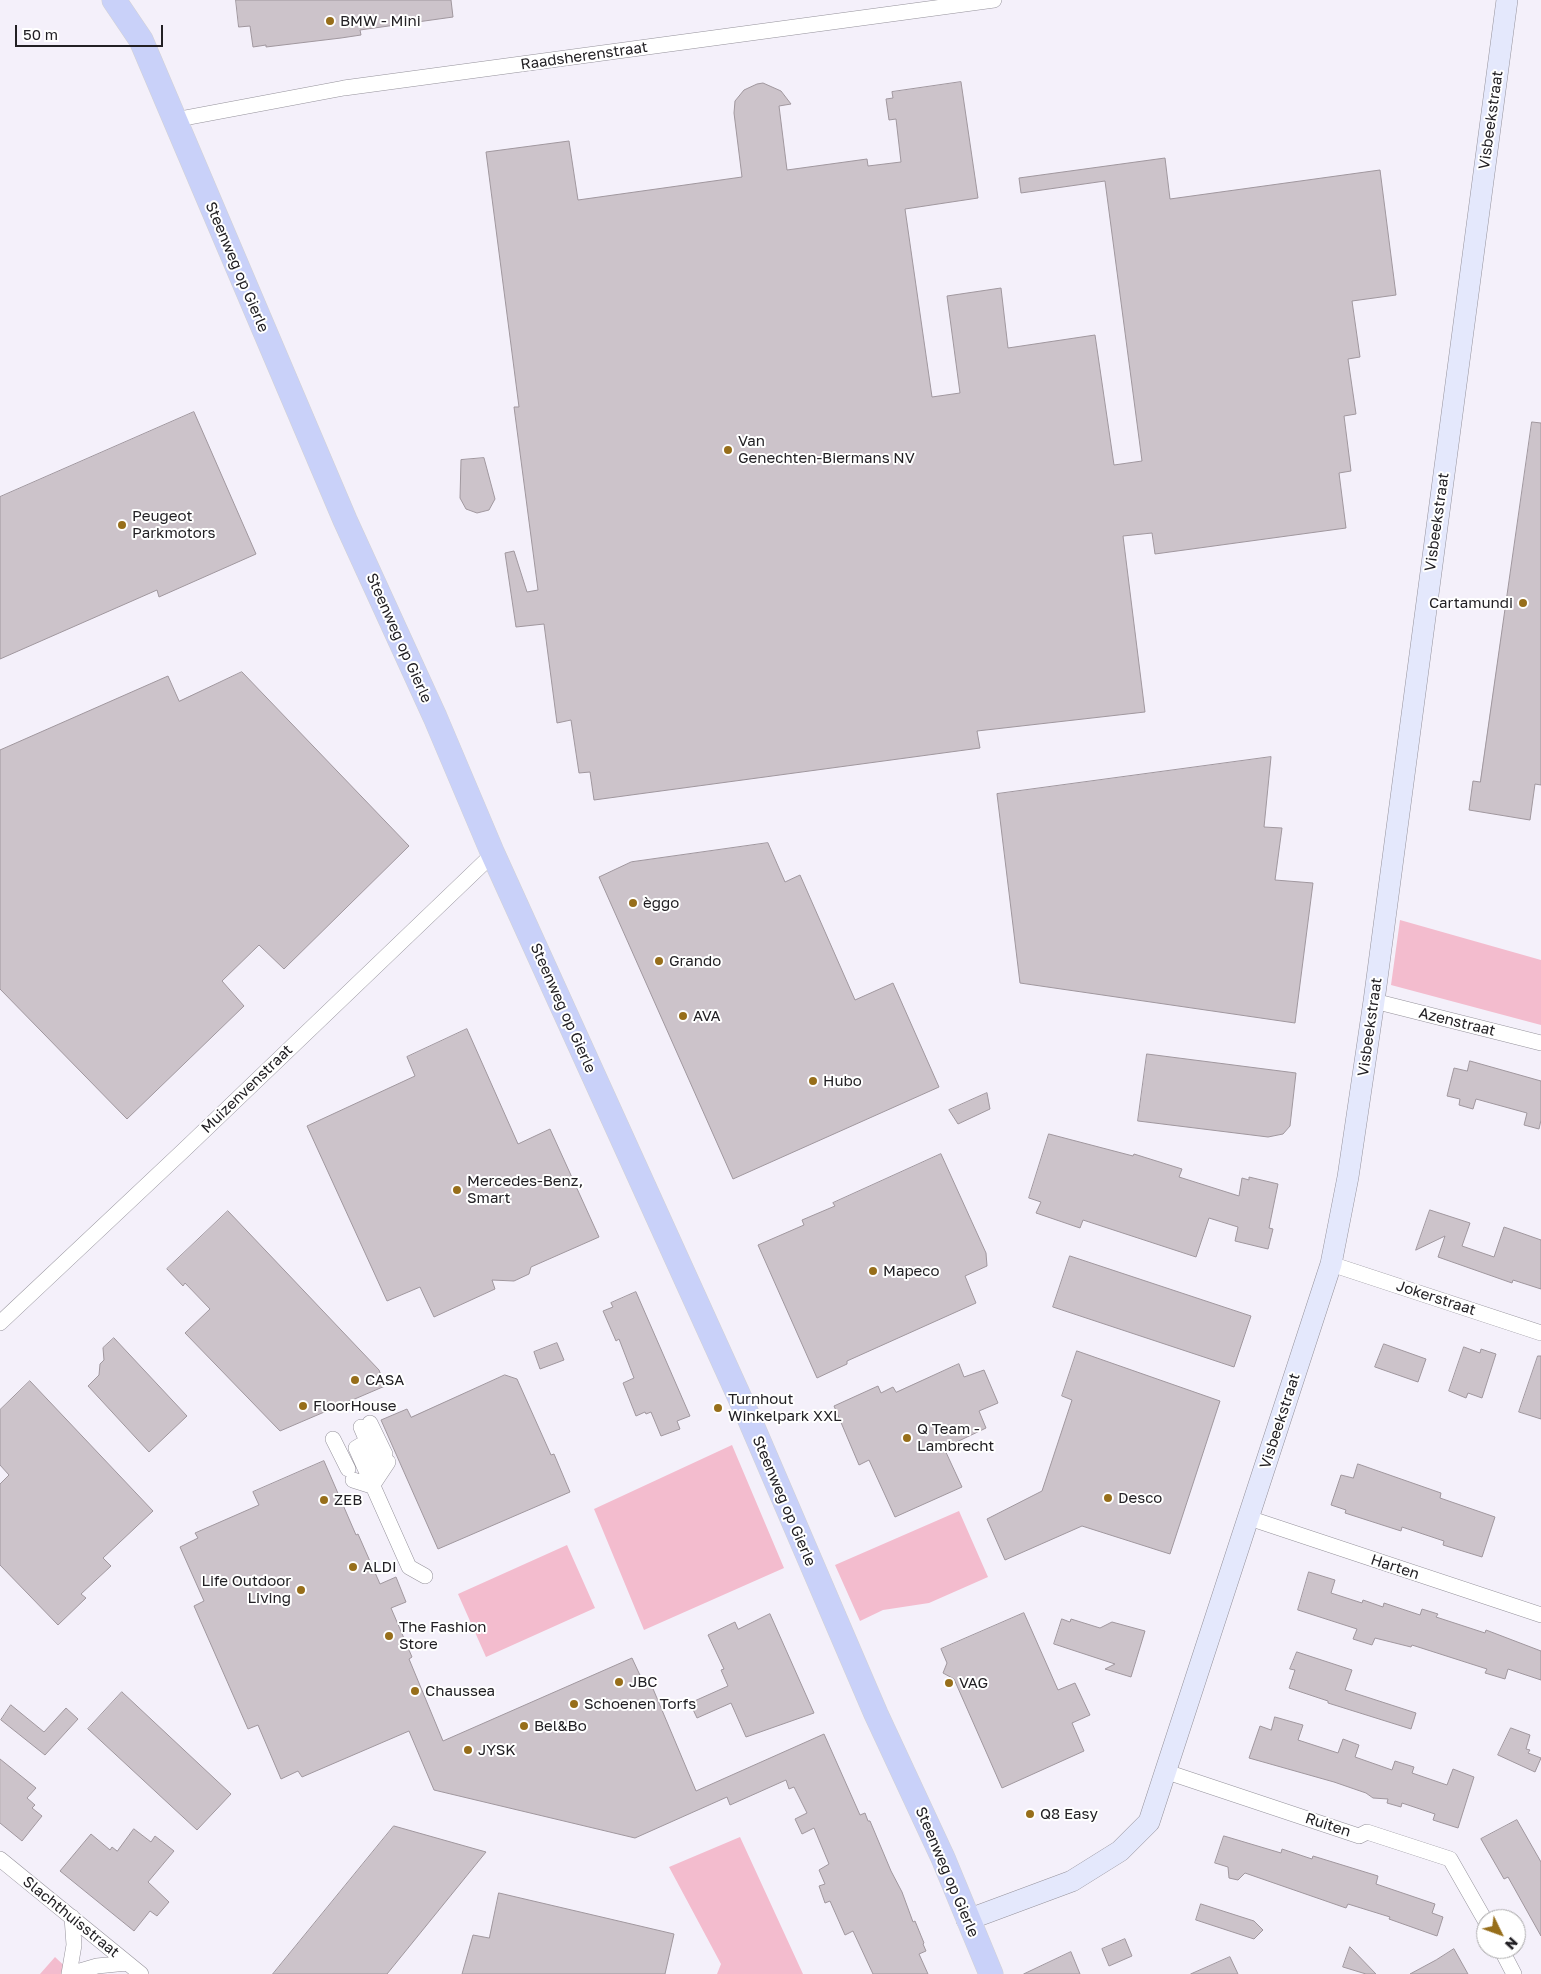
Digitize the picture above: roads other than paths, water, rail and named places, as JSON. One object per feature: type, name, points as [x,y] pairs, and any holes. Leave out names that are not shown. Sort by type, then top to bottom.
[{"type":"main road","name":"Steenweg op Gierle","points":[[114,0],[141,40]]},
{"type":"main road","name":"Steenweg op Gierle","points":[[132,0],[141,40],[345,520],[435,718],[493,854],[749,1418],[876,1714],[942,1858],[991,1974]]},
{"type":"street","name":"Raadsherenstraat","points":[[174,120],[344,88],[994,0]]},
{"type":"street","name":"Visbeekstraat","points":[[967,1920],[1072,1881],[1120,1851],[1149,1822],[1164,1771],[1249,1518],[1331,1264],[1348,1177],[1374,1001],[1507,0]]},
{"type":"street","name":"Muizenvenstraat","points":[[0,1323],[186,1149],[493,854]]},
{"type":"street","name":"Azenstraat","points":[[1374,1001],[1541,1043]]},
{"type":"street","name":"Jokerstraat","points":[[1331,1264],[1541,1333]]},
{"type":"street","points":[[372,1486],[386,1458],[365,1425],[378,1467],[373,1469],[361,1445],[356,1448],[372,1486],[409,1567],[425,1576]]},
{"type":"street","points":[[333,1439],[351,1475],[372,1486]]},
{"type":"street","name":"Harten","points":[[1249,1518],[1541,1615]]},
{"type":"street","name":"Ruiten","points":[[1164,1771],[1359,1836],[1367,1832],[1450,1859],[1479,1909]]},
{"type":"street","name":"Slachthuisstraat","points":[[0,1859],[141,1974]]},
{"type":"street","points":[[72,1917],[74,1945],[70,1974],[97,1966],[127,1963]]},
{"type":"street","points":[[1506,1959],[1514,1974]]},
{"type":"place","name":"BMW - Mini","points":[[330,21]]},
{"type":"place","name":"Van Genechten-Biermans NV","points":[[728,450]]},
{"type":"place","name":"Peugeot Parkmotors","points":[[122,525]]},
{"type":"place","name":"Cartamundi","points":[[1523,603]]},
{"type":"place","name":"èggo","points":[[633,903]]},
{"type":"place","name":"Grando","points":[[659,961]]},
{"type":"place","name":"AVA","points":[[683,1016]]},
{"type":"place","name":"Hubo","points":[[813,1081]]},
{"type":"place","name":"Mercedes-Benz, Smart","points":[[457,1190]]},
{"type":"place","name":"Mapeco","points":[[873,1271]]},
{"type":"place","name":"CASA","points":[[355,1380]]},
{"type":"place","name":"FloorHouse","points":[[303,1406]]},
{"type":"place","name":"Turnhout Winkelpark XXL","points":[[718,1408]]},
{"type":"place","name":"Q Team - Lambrecht","points":[[907,1438]]},
{"type":"place","name":"Desco","points":[[1108,1498]]},
{"type":"place","name":"ZEB","points":[[324,1500]]},
{"type":"place","name":"ALDI","points":[[353,1567]]},
{"type":"place","name":"Life Outdoor Living","points":[[301,1590]]},
{"type":"place","name":"The Fashion Store","points":[[389,1636]]},
{"type":"place","name":"JBC","points":[[619,1682]]},
{"type":"place","name":"VAG","points":[[949,1683]]},
{"type":"place","name":"Chaussea","points":[[415,1691]]},
{"type":"place","name":"Schoenen Torfs","points":[[574,1704]]},
{"type":"place","name":"Bel&Bo","points":[[524,1726]]},
{"type":"place","name":"JYSK","points":[[468,1750]]},
{"type":"place","name":"Q8 Easy","points":[[1030,1814]]}]
